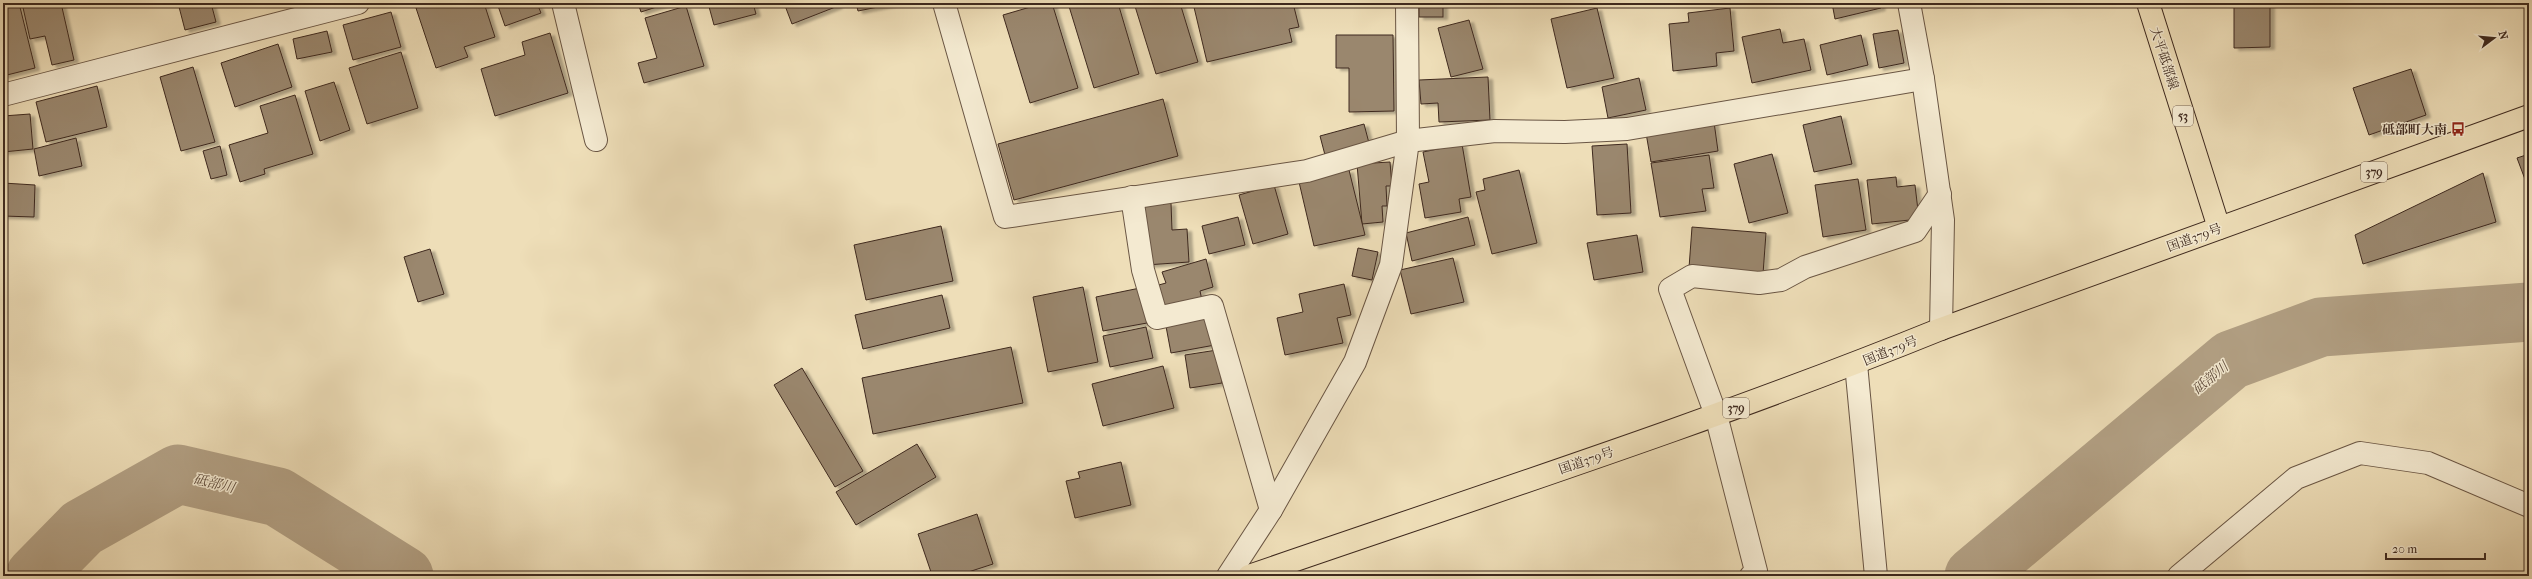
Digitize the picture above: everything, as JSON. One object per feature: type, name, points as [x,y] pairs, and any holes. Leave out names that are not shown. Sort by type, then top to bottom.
[{"type":"main road","name":"大平砥部線","points":[[2148,3],[2219,228]]},
{"type":"main road","name":"国道379号","points":[[1249,576],[1716,415],[1856,364],[1941,330],[2529,116]]},
{"type":"street","points":[[3,95],[358,3]]},
{"type":"street","points":[[563,3],[596,140]]},
{"type":"street","points":[[944,3],[1005,217],[1307,172],[1408,141],[1495,131],[1564,132],[1627,129],[1923,79]]},
{"type":"street","points":[[1228,576],[1271,510],[1355,362],[1391,265],[1408,141],[1407,3]]},
{"type":"street","points":[[1909,3],[1923,79],[1943,220],[1941,330]]},
{"type":"street","points":[[1751,576],[1756,571],[1716,415],[1670,289],[1692,276],[1759,283],[1781,280],[1805,267],[1915,231],[1940,194]]},
{"type":"street","points":[[1132,197],[1143,270],[1157,318],[1212,306],[1271,510]]},
{"type":"street","points":[[1856,364],[1876,576]]},
{"type":"street","points":[[2179,576],[2296,478],[2360,453],[2428,463],[2529,506]]},
{"type":"building","points":[[3,3],[19,3],[35,68],[3,76]]},
{"type":"building","points":[[22,3],[61,3],[74,60],[52,65],[45,36],[30,39]]},
{"type":"building","points":[[178,3],[211,3],[216,22],[185,30]]},
{"type":"building","points":[[432,3],[484,3],[495,37],[464,47],[468,57],[436,68],[416,8]]},
{"type":"building","points":[[497,3],[537,3],[541,13],[505,26]]},
{"type":"building","points":[[638,3],[669,3],[641,12]]},
{"type":"building","points":[[708,3],[753,3],[756,14],[714,25]]},
{"type":"building","points":[[784,3],[837,3],[838,6],[792,24]]},
{"type":"building","points":[[856,3],[898,3],[858,11]]},
{"type":"building","points":[[1044,3],[1052,3],[1078,88],[1030,103],[1003,15]]},
{"type":"building","points":[[1068,3],[1118,3],[1139,74],[1094,88]]},
{"type":"building","points":[[1134,3],[1180,3],[1198,62],[1156,74]]},
{"type":"building","points":[[1193,3],[1293,3],[1299,27],[1289,29],[1292,42],[1207,62]]},
{"type":"building","points":[[1419,3],[1443,3],[1443,17],[1419,17]]},
{"type":"building","points":[[1832,3],[1880,3],[1881,8],[1835,19]]},
{"type":"building","points":[[2234,3],[2270,3],[2270,47],[2234,48]]},
{"type":"building","points":[[686,6],[704,66],[644,83],[638,63],[657,58],[645,18]]},
{"type":"building","points":[[1597,8],[1614,78],[1567,88],[1551,19]]},
{"type":"building","points":[[1730,8],[1734,51],[1716,53],[1717,66],[1673,71],[1669,24],[1689,22],[1688,13]]},
{"type":"building","points":[[391,12],[401,47],[353,60],[343,25]]},
{"type":"building","points":[[1469,20],[1483,69],[1451,77],[1438,28]]},
{"type":"building","points":[[1780,29],[1783,43],[1804,39],[1811,70],[1752,83],[1742,37]]},
{"type":"building","points":[[1898,30],[1904,63],[1879,68],[1873,34]]},
{"type":"building","points":[[327,31],[332,52],[297,59],[293,39]]},
{"type":"building","points":[[550,33],[568,93],[495,116],[481,69],[525,55],[522,42]]},
{"type":"building","points":[[1336,35],[1393,35],[1394,111],[1349,112],[1349,68],[1336,68]]},
{"type":"building","points":[[1861,35],[1868,65],[1827,75],[1820,45]]},
{"type":"building","points":[[278,44],[292,87],[235,107],[221,63]]},
{"type":"building","points":[[401,52],[418,108],[367,124],[349,68]]},
{"type":"building","points":[[193,67],[215,142],[181,151],[160,77]]},
{"type":"building","points":[[2411,69],[2426,115],[2369,135],[2353,88]]},
{"type":"building","points":[[1488,77],[1490,120],[1439,122],[1438,103],[1421,104],[1419,80]]},
{"type":"building","points":[[1639,78],[1646,110],[1608,118],[1602,87]]},
{"type":"building","points":[[334,82],[350,130],[320,141],[305,91]]},
{"type":"building","points":[[97,86],[107,127],[46,142],[36,102]]},
{"type":"building","points":[[295,95],[313,154],[264,169],[265,174],[240,182],[229,145],[268,133],[260,106]]},
{"type":"building","points":[[1163,99],[1178,156],[1014,200],[998,144]]},
{"type":"building","points":[[30,114],[33,149],[3,152],[3,116]]},
{"type":"building","points":[[1841,116],[1852,164],[1814,172],[1803,125]]},
{"type":"building","points":[[1714,122],[1718,151],[1651,162],[1646,133]]},
{"type":"building","points":[[1364,124],[1369,143],[1325,155],[1320,136]]},
{"type":"building","points":[[76,138],[82,166],[39,176],[34,149]]},
{"type":"building","points":[[1462,144],[1471,197],[1459,199],[1461,212],[1425,218],[1419,184],[1429,182],[1423,152]]},
{"type":"building","points":[[1627,144],[1631,213],[1597,215],[1592,146]]},
{"type":"building","points":[[220,146],[227,175],[211,179],[203,151]]},
{"type":"building","points":[[1772,154],[1788,213],[1749,223],[1734,164]]},
{"type":"building","points":[[2529,154],[2529,190],[2517,158]]},
{"type":"building","points":[[1709,155],[1714,188],[1702,189],[1706,211],[1660,217],[1651,163]]},
{"type":"building","points":[[1390,162],[1392,186],[1386,186],[1387,206],[1382,206],[1383,222],[1362,224],[1357,164]]},
{"type":"building","points":[[1349,170],[1365,235],[1314,246],[1299,182]]},
{"type":"building","points":[[1519,170],[1537,243],[1492,254],[1476,192],[1485,190],[1483,179]]},
{"type":"building","points":[[2483,173],[2496,222],[2363,264],[2355,235]]},
{"type":"building","points":[[1896,177],[1897,187],[1915,185],[1919,219],[1872,224],[1867,180]]},
{"type":"building","points":[[1858,179],[1866,230],[1823,237],[1815,185]]},
{"type":"building","points":[[3,183],[35,185],[34,217],[3,216]]},
{"type":"building","points":[[1274,185],[1288,234],[1253,244],[1239,195]]},
{"type":"building","points":[[1171,203],[1172,230],[1187,229],[1189,262],[1146,265],[1142,205]]},
{"type":"building","points":[[1238,217],[1245,245],[1209,254],[1202,226]]},
{"type":"building","points":[[1468,217],[1475,245],[1412,261],[1406,233]]},
{"type":"building","points":[[941,226],[953,281],[866,300],[854,245]]},
{"type":"building","points":[[1692,227],[1766,233],[1763,274],[1689,268]]},
{"type":"building","points":[[1637,235],[1643,272],[1594,280],[1587,243]]},
{"type":"building","points":[[1358,248],[1378,252],[1372,280],[1352,276]]},
{"type":"building","points":[[430,249],[444,294],[418,302],[404,257]]},
{"type":"building","points":[[1453,258],[1464,302],[1411,314],[1400,270]]},
{"type":"building","points":[[1206,259],[1213,287],[1200,291],[1202,300],[1162,311],[1155,286],[1166,283],[1162,272]]},
{"type":"building","points":[[1344,284],[1351,315],[1337,318],[1343,343],[1285,355],[1277,318],[1303,312],[1299,294]]},
{"type":"building","points":[[1083,287],[1098,362],[1048,372],[1033,297]]},
{"type":"building","points":[[1140,288],[1147,323],[1103,331],[1096,297]]},
{"type":"building","points":[[942,295],[950,328],[863,349],[855,315]]},
{"type":"building","points":[[1209,313],[1215,345],[1171,353],[1165,321]]},
{"type":"building","points":[[1146,327],[1153,358],[1110,367],[1103,336]]},
{"type":"building","points":[[1011,347],[1023,403],[873,434],[862,378]]},
{"type":"building","points":[[1217,350],[1222,383],[1190,388],[1185,355]]},
{"type":"building","points":[[1163,366],[1174,408],[1103,426],[1092,384]]},
{"type":"building","points":[[802,368],[863,471],[835,487],[774,385]]},
{"type":"building","points":[[917,444],[936,477],[856,525],[836,492]]},
{"type":"building","points":[[1121,462],[1131,505],[1075,518],[1066,481],[1080,478],[1078,472]]},
{"type":"building","points":[[977,514],[993,564],[956,576],[943,576],[942,572],[932,575],[918,534]]},
{"type":"waterway","name":"砥部川","points":[[1974,576],[2231,360],[2321,327],[2529,312]]},
{"type":"waterway","name":"砥部川","points":[[35,576],[82,528],[178,474],[278,497],[404,576]]},
{"type":"place","name":"砥部町大南","points":[[2458,129]]}]
